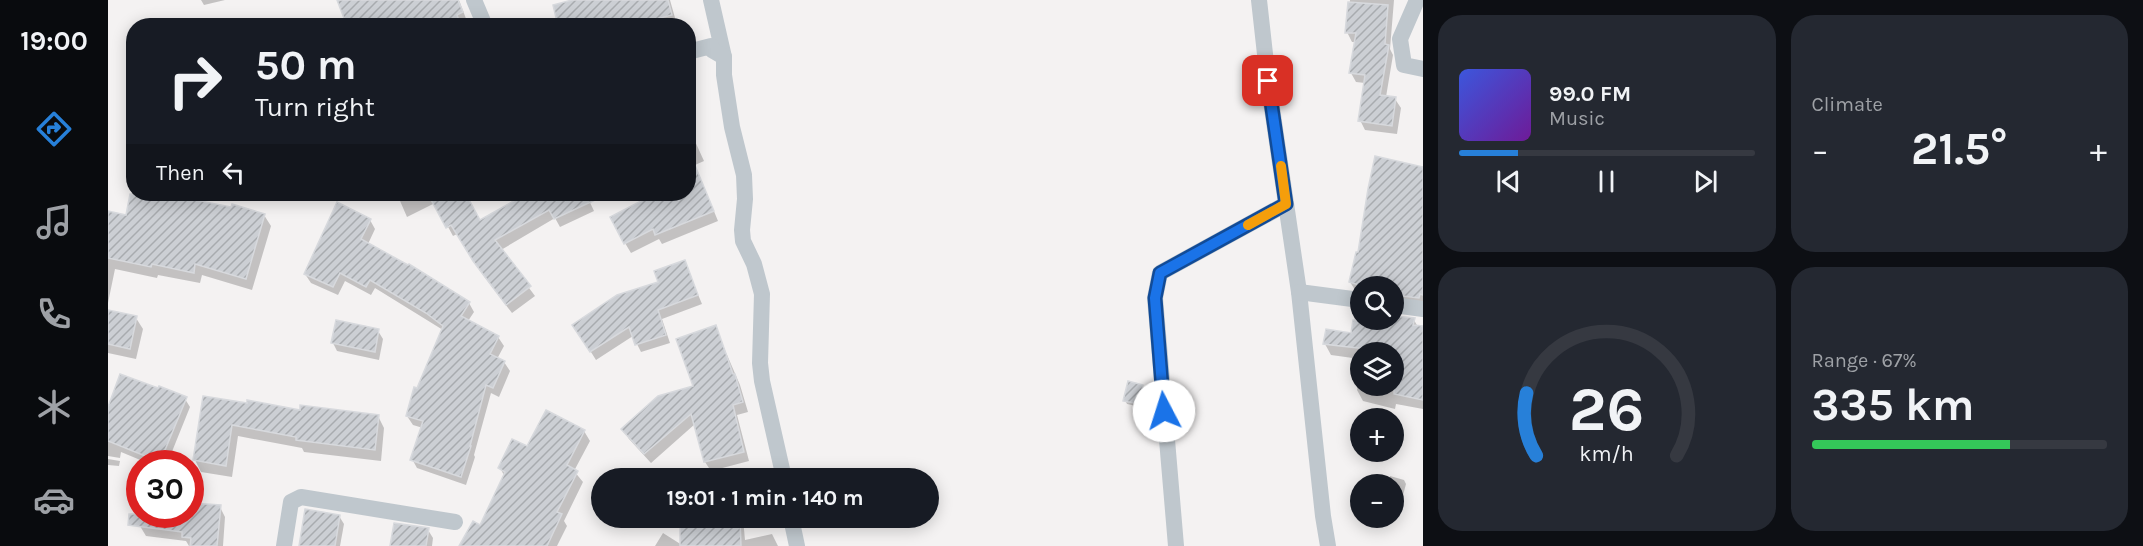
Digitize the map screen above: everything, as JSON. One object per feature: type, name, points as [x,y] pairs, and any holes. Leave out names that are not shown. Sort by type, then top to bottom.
[{"type":"street","points":[[474,0],[481,18]]},
{"type":"street","points":[[711,0],[724,57],[724,75],[732,127],[744,175],[746,199],[743,241],[754,264],[762,294],[760,363],[762,381],[782,468]]},
{"type":"street","points":[[1259,0],[1299,292],[1328,546]]},
{"type":"street","points":[[1417,0],[1400,39],[1404,65],[1423,69]]},
{"type":"street","points":[[696,50],[711,46],[712,50],[724,57]]},
{"type":"street","points":[[1176,546],[1155,298],[1160,273],[1286,204]]},
{"type":"street","points":[[1299,292],[1350,299]]},
{"type":"street","points":[[1404,306],[1423,309]]},
{"type":"street","points":[[284,546],[291,502],[301,497],[455,522]]},
{"type":"street","points":[[793,528],[797,546]]},
{"type":"building","points":[[337,0],[458,0],[463,12],[457,15],[458,18],[344,18]]},
{"type":"building","points":[[572,0],[668,0],[672,15],[660,18],[556,18],[553,5]]},
{"type":"building","points":[[1348,2],[1388,5],[1385,44],[1389,45],[1380,95],[1396,97],[1392,126],[1358,121],[1365,75],[1349,73],[1356,33],[1345,33]]},
{"type":"building","points":[[1375,156],[1423,167],[1423,295],[1420,294],[1419,298],[1404,296],[1404,276],[1350,276],[1356,252],[1358,252]]},
{"type":"building","points":[[696,168],[714,211],[655,235],[653,229],[624,244],[610,217],[641,201],[696,201]]},
{"type":"building","points":[[129,201],[201,201],[231,207],[232,204],[265,214],[246,279],[195,264],[194,273],[108,258],[108,211],[126,215]]},
{"type":"building","points":[[432,201],[470,201],[480,220],[514,201],[593,201],[554,219],[549,210],[495,240],[531,286],[506,305],[473,261],[451,225],[446,228]]},
{"type":"building","points":[[337,202],[371,219],[361,239],[409,264],[470,302],[461,316],[499,336],[490,354],[505,361],[493,388],[486,385],[461,477],[410,460],[423,421],[406,416],[414,387],[417,388],[443,326],[426,313],[370,280],[366,287],[340,273],[333,287],[304,274]]},
{"type":"building","points":[[685,260],[698,295],[658,310],[666,335],[635,345],[629,327],[590,352],[572,325],[617,295],[658,282],[654,271]]},
{"type":"building","points":[[108,310],[137,316],[130,349],[108,344]]},
{"type":"building","points":[[1404,317],[1415,318],[1413,325],[1423,326],[1423,400],[1404,396],[1404,342],[1350,342],[1350,347],[1323,344],[1326,329],[1351,333],[1351,330],[1404,330]]},
{"type":"building","points":[[336,320],[379,329],[375,352],[331,343]]},
{"type":"building","points":[[716,325],[743,402],[733,405],[744,452],[704,462],[691,414],[644,454],[621,429],[658,396],[693,386],[676,339]]},
{"type":"building","points":[[120,374],[187,397],[165,450],[130,450],[108,441],[108,407]]},
{"type":"building","points":[[1128,381],[1143,385],[1139,404],[1123,401]]},
{"type":"building","points":[[203,396],[247,403],[247,400],[300,410],[300,405],[379,415],[375,450],[296,440],[296,437],[232,425],[226,466],[204,462],[204,450],[195,450]]},
{"type":"building","points":[[546,410],[585,430],[567,465],[578,471],[557,512],[562,514],[547,546],[459,546],[473,521],[480,525],[505,472],[498,468],[512,439],[527,446]]},
{"type":"building","points":[[204,504],[221,505],[217,546],[190,546],[191,538],[182,537],[182,532],[151,528],[204,528]]},
{"type":"building","points":[[305,509],[340,515],[335,546],[299,546]]},
{"type":"building","points":[[394,523],[429,528],[426,546],[390,546]]},
{"type":"building","points":[[680,528],[740,528],[741,546],[680,546]]},
{"type":"slow traffic","points":[[1248,225],[1286,204],[1281,166]]},
{"type":"route","points":[[1164,411],[1155,298],[1160,273],[1286,204],[1268,81]]}]
